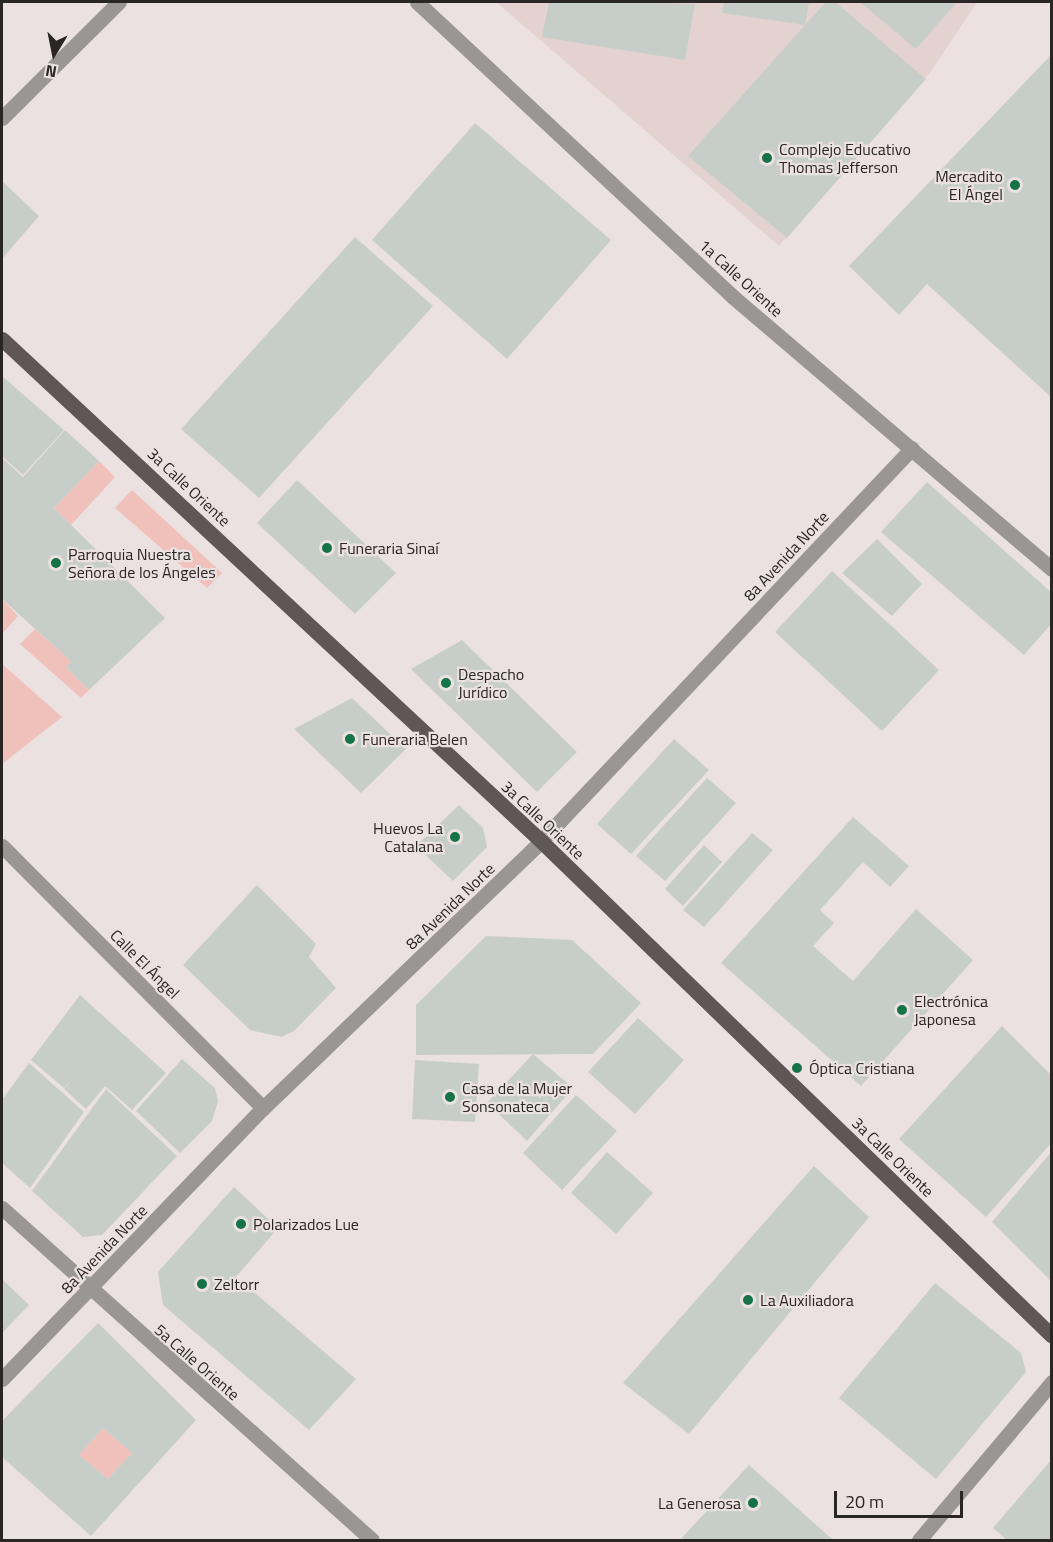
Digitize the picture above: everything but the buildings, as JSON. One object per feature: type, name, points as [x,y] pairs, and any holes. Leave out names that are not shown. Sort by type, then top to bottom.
[{"type":"main road","name":"3a Calle Oriente","points":[[2,339],[541,841],[1052,1336]]},
{"type":"street","points":[[2,118],[119,2]]},
{"type":"street","name":"1a Calle Oriente","points":[[417,2],[732,296],[1051,568]]},
{"type":"street","name":"8a Avenida Norte","points":[[2,1379],[263,1108],[541,841],[912,448]]},
{"type":"street","name":"Calle El Ángel","points":[[2,846],[263,1108]]},
{"type":"street","name":"5a Calle Oriente","points":[[2,1208],[90,1290],[372,1540]]},
{"type":"street","points":[[919,1540],[1052,1382]]},
{"type":"shaded area","name":"Complejo Educativo Thomas Jefferson","points":[[496,2],[977,2],[929,74],[779,246]]},
{"type":"shaded area","points":[[99,461],[115,477],[71,525],[54,508]]},
{"type":"shaded area","points":[[132,490],[222,573],[207,588],[115,508]]},
{"type":"shaded area","points":[[2,599],[18,616],[2,634]]},
{"type":"shaded area","points":[[35,629],[71,661],[66,667],[89,690],[81,698],[20,644]]},
{"type":"shaded area","points":[[2,664],[62,717],[2,764]]},
{"type":"shaded area","points":[[103,1428],[132,1453],[108,1479],[79,1455]]},
{"type":"place","name":"Complejo Educativo Thomas Jefferson","points":[[767,158]]},
{"type":"place","name":"Mercadito El Ángel","points":[[1015,185]]},
{"type":"place","name":"Funeraria Sinaí","points":[[327,548]]},
{"type":"place","name":"Parroquia Nuestra Señora de los Ángeles","points":[[56,563]]},
{"type":"place","name":"Despacho Jurídico","points":[[446,683]]},
{"type":"place","name":"Funeraria Belen","points":[[350,739]]},
{"type":"place","name":"Huevos La Catalana","points":[[455,837]]},
{"type":"place","name":"Electrónica Japonesa","points":[[902,1010]]},
{"type":"place","name":"Óptica Cristiana","points":[[797,1068]]},
{"type":"place","name":"Casa de la Mujer Sonsonateca","points":[[450,1097]]},
{"type":"place","name":"Polarizados Lue","points":[[241,1224]]},
{"type":"place","name":"Zeltorr","points":[[202,1284]]},
{"type":"place","name":"La Auxiliadora","points":[[748,1300]]},
{"type":"place","name":"La Generosa","points":[[753,1503]]}]
